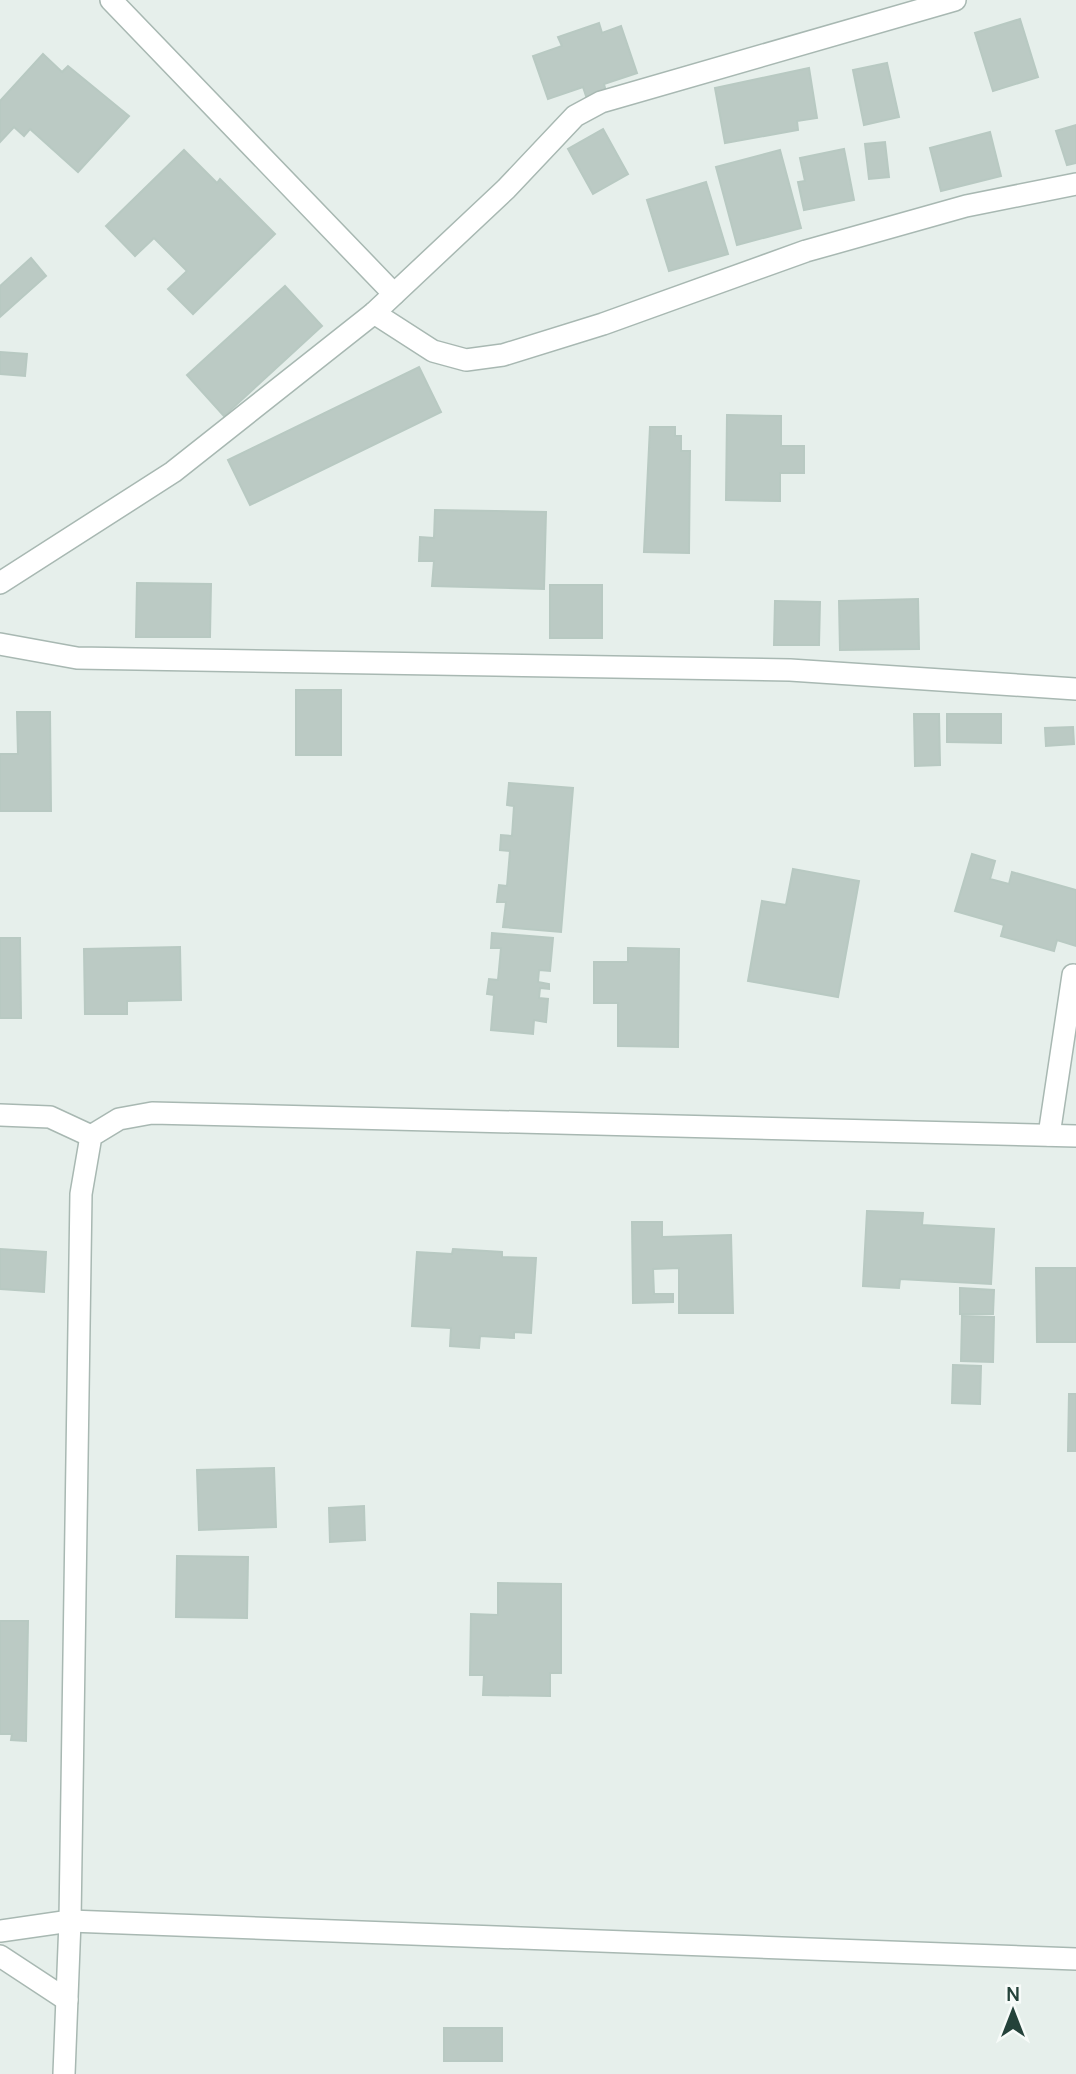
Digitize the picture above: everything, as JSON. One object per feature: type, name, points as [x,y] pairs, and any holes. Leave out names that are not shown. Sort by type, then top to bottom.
[{"type":"street","points":[[111,0],[394,294]]},
{"type":"street","points":[[0,583],[173,472],[374,313],[506,189],[554,135],[583,111],[601,102],[956,0]]},
{"type":"street","points":[[374,313],[433,351],[466,360],[503,355],[603,324],[806,251],[966,206],[1076,184]]},
{"type":"street","points":[[0,644],[78,658],[790,670],[1076,689]]},
{"type":"street","points":[[1049,1135],[1073,975]]},
{"type":"street","points":[[64,2074],[70,1921],[81,1195],[91,1136],[119,1119],[152,1113],[1076,1136]]},
{"type":"street","points":[[0,1115],[50,1117],[91,1136]]},
{"type":"street","points":[[0,1931],[70,1921],[1076,1959]]},
{"type":"street","points":[[0,1956],[67,2000]]},
{"type":"building","points":[[1020,19],[1038,77],[993,91],[975,33]]},
{"type":"building","points":[[599,23],[602,33],[621,26],[637,73],[604,84],[606,92],[587,99],[583,87],[548,99],[533,56],[562,46],[558,37]]},
{"type":"building","points":[[43,54],[62,72],[68,66],[129,116],[78,172],[30,129],[24,136],[14,127],[0,142],[0,101]]},
{"type":"building","points":[[887,63],[899,117],[864,125],[853,70]]},
{"type":"building","points":[[809,68],[817,118],[797,121],[798,130],[725,143],[715,88]]},
{"type":"building","points":[[1076,125],[1076,163],[1067,165],[1056,131]]},
{"type":"building","points":[[603,129],[628,174],[593,194],[568,149]]},
{"type":"building","points":[[990,132],[1001,176],[941,191],[930,148]]},
{"type":"building","points":[[885,142],[889,177],[869,179],[865,144]]},
{"type":"building","points":[[844,149],[854,200],[804,210],[798,182],[805,181],[800,158]]},
{"type":"building","points":[[184,150],[217,183],[220,179],[275,234],[193,314],[168,289],[187,271],[154,238],[135,256],[106,226]]},
{"type":"building","points":[[780,150],[801,228],[737,245],[716,167]]},
{"type":"building","points":[[706,182],[728,254],[669,271],[647,200]]},
{"type":"building","points":[[31,258],[46,276],[0,317],[0,286]]},
{"type":"building","points":[[285,286],[322,326],[224,416],[187,375]]},
{"type":"building","points":[[0,352],[27,354],[25,376],[0,374]]},
{"type":"building","points":[[419,367],[441,412],[250,505],[228,460]]},
{"type":"building","points":[[727,415],[781,416],[781,446],[804,446],[804,473],[780,473],[780,501],[726,500]]},
{"type":"building","points":[[650,427],[675,427],[675,436],[681,436],[681,451],[690,451],[689,553],[644,552]]},
{"type":"building","points":[[435,510],[546,512],[544,589],[432,586],[434,561],[419,561],[420,537],[434,538]]},
{"type":"building","points":[[137,583],[211,584],[210,637],[136,637]]},
{"type":"building","points":[[550,585],[602,585],[602,638],[550,638]]},
{"type":"building","points":[[918,599],[919,649],[840,650],[839,601]]},
{"type":"building","points":[[775,601],[820,602],[819,645],[774,645]]},
{"type":"building","points":[[296,690],[341,690],[341,755],[296,755]]},
{"type":"building","points":[[17,712],[50,712],[51,811],[0,811],[0,754],[18,754]]},
{"type":"building","points":[[914,714],[939,714],[940,765],[915,766]]},
{"type":"building","points":[[947,714],[1001,714],[1001,743],[947,742]]},
{"type":"building","points":[[1073,727],[1074,744],[1046,746],[1045,728]]},
{"type":"building","points":[[509,783],[573,788],[561,932],[503,927],[506,902],[497,902],[499,885],[507,886],[510,851],[500,850],[501,835],[512,836],[514,806],[507,805]]},
{"type":"building","points":[[972,854],[995,861],[990,879],[1009,884],[1012,872],[1076,890],[1076,946],[1057,940],[1054,951],[1001,936],[1004,925],[955,911]]},
{"type":"building","points":[[793,869],[859,881],[838,997],[748,981],[762,901],[786,905]]},
{"type":"building","points":[[492,933],[553,938],[550,971],[539,970],[538,982],[549,984],[549,989],[540,988],[539,998],[548,999],[546,1022],[534,1020],[533,1034],[491,1030],[494,995],[487,994],[489,979],[498,980],[501,948],[491,948]]},
{"type":"building","points":[[0,938],[20,938],[21,1018],[0,1018]]},
{"type":"building","points":[[180,947],[181,1000],[127,1001],[127,1014],[85,1014],[84,949]]},
{"type":"building","points":[[628,948],[679,949],[678,1047],[618,1046],[618,1003],[594,1003],[594,962],[628,962]]},
{"type":"building","points":[[867,1211],[923,1213],[922,1225],[994,1229],[991,1284],[900,1279],[899,1288],[863,1286]]},
{"type":"building","points":[[632,1222],[662,1222],[662,1237],[731,1235],[733,1313],[679,1313],[679,1268],[653,1269],[654,1294],[673,1294],[673,1302],[633,1303]]},
{"type":"building","points":[[0,1249],[46,1252],[44,1292],[0,1289]]},
{"type":"building","points":[[453,1249],[502,1252],[502,1257],[536,1258],[531,1333],[514,1332],[514,1338],[480,1336],[479,1348],[450,1346],[451,1328],[412,1326],[417,1252],[452,1254]]},
{"type":"building","points":[[1036,1268],[1076,1268],[1076,1342],[1037,1342]]},
{"type":"building","points":[[960,1288],[994,1290],[993,1314],[960,1314]]},
{"type":"building","points":[[962,1316],[994,1317],[993,1362],[961,1361]]},
{"type":"building","points":[[953,1365],[981,1366],[980,1404],[952,1403]]},
{"type":"building","points":[[1069,1394],[1076,1394],[1076,1451],[1068,1451]]},
{"type":"building","points":[[274,1468],[276,1527],[199,1530],[197,1470]]},
{"type":"building","points":[[364,1506],[365,1540],[330,1542],[329,1508]]},
{"type":"building","points":[[177,1556],[248,1557],[247,1618],[176,1617]]},
{"type":"building","points":[[498,1583],[561,1584],[561,1673],[550,1673],[550,1696],[483,1695],[484,1675],[470,1675],[471,1614],[498,1615]]},
{"type":"building","points":[[0,1621],[28,1621],[26,1741],[11,1740],[12,1734],[0,1734]]},
{"type":"building","points":[[444,2028],[502,2028],[502,2061],[444,2061]]}]
